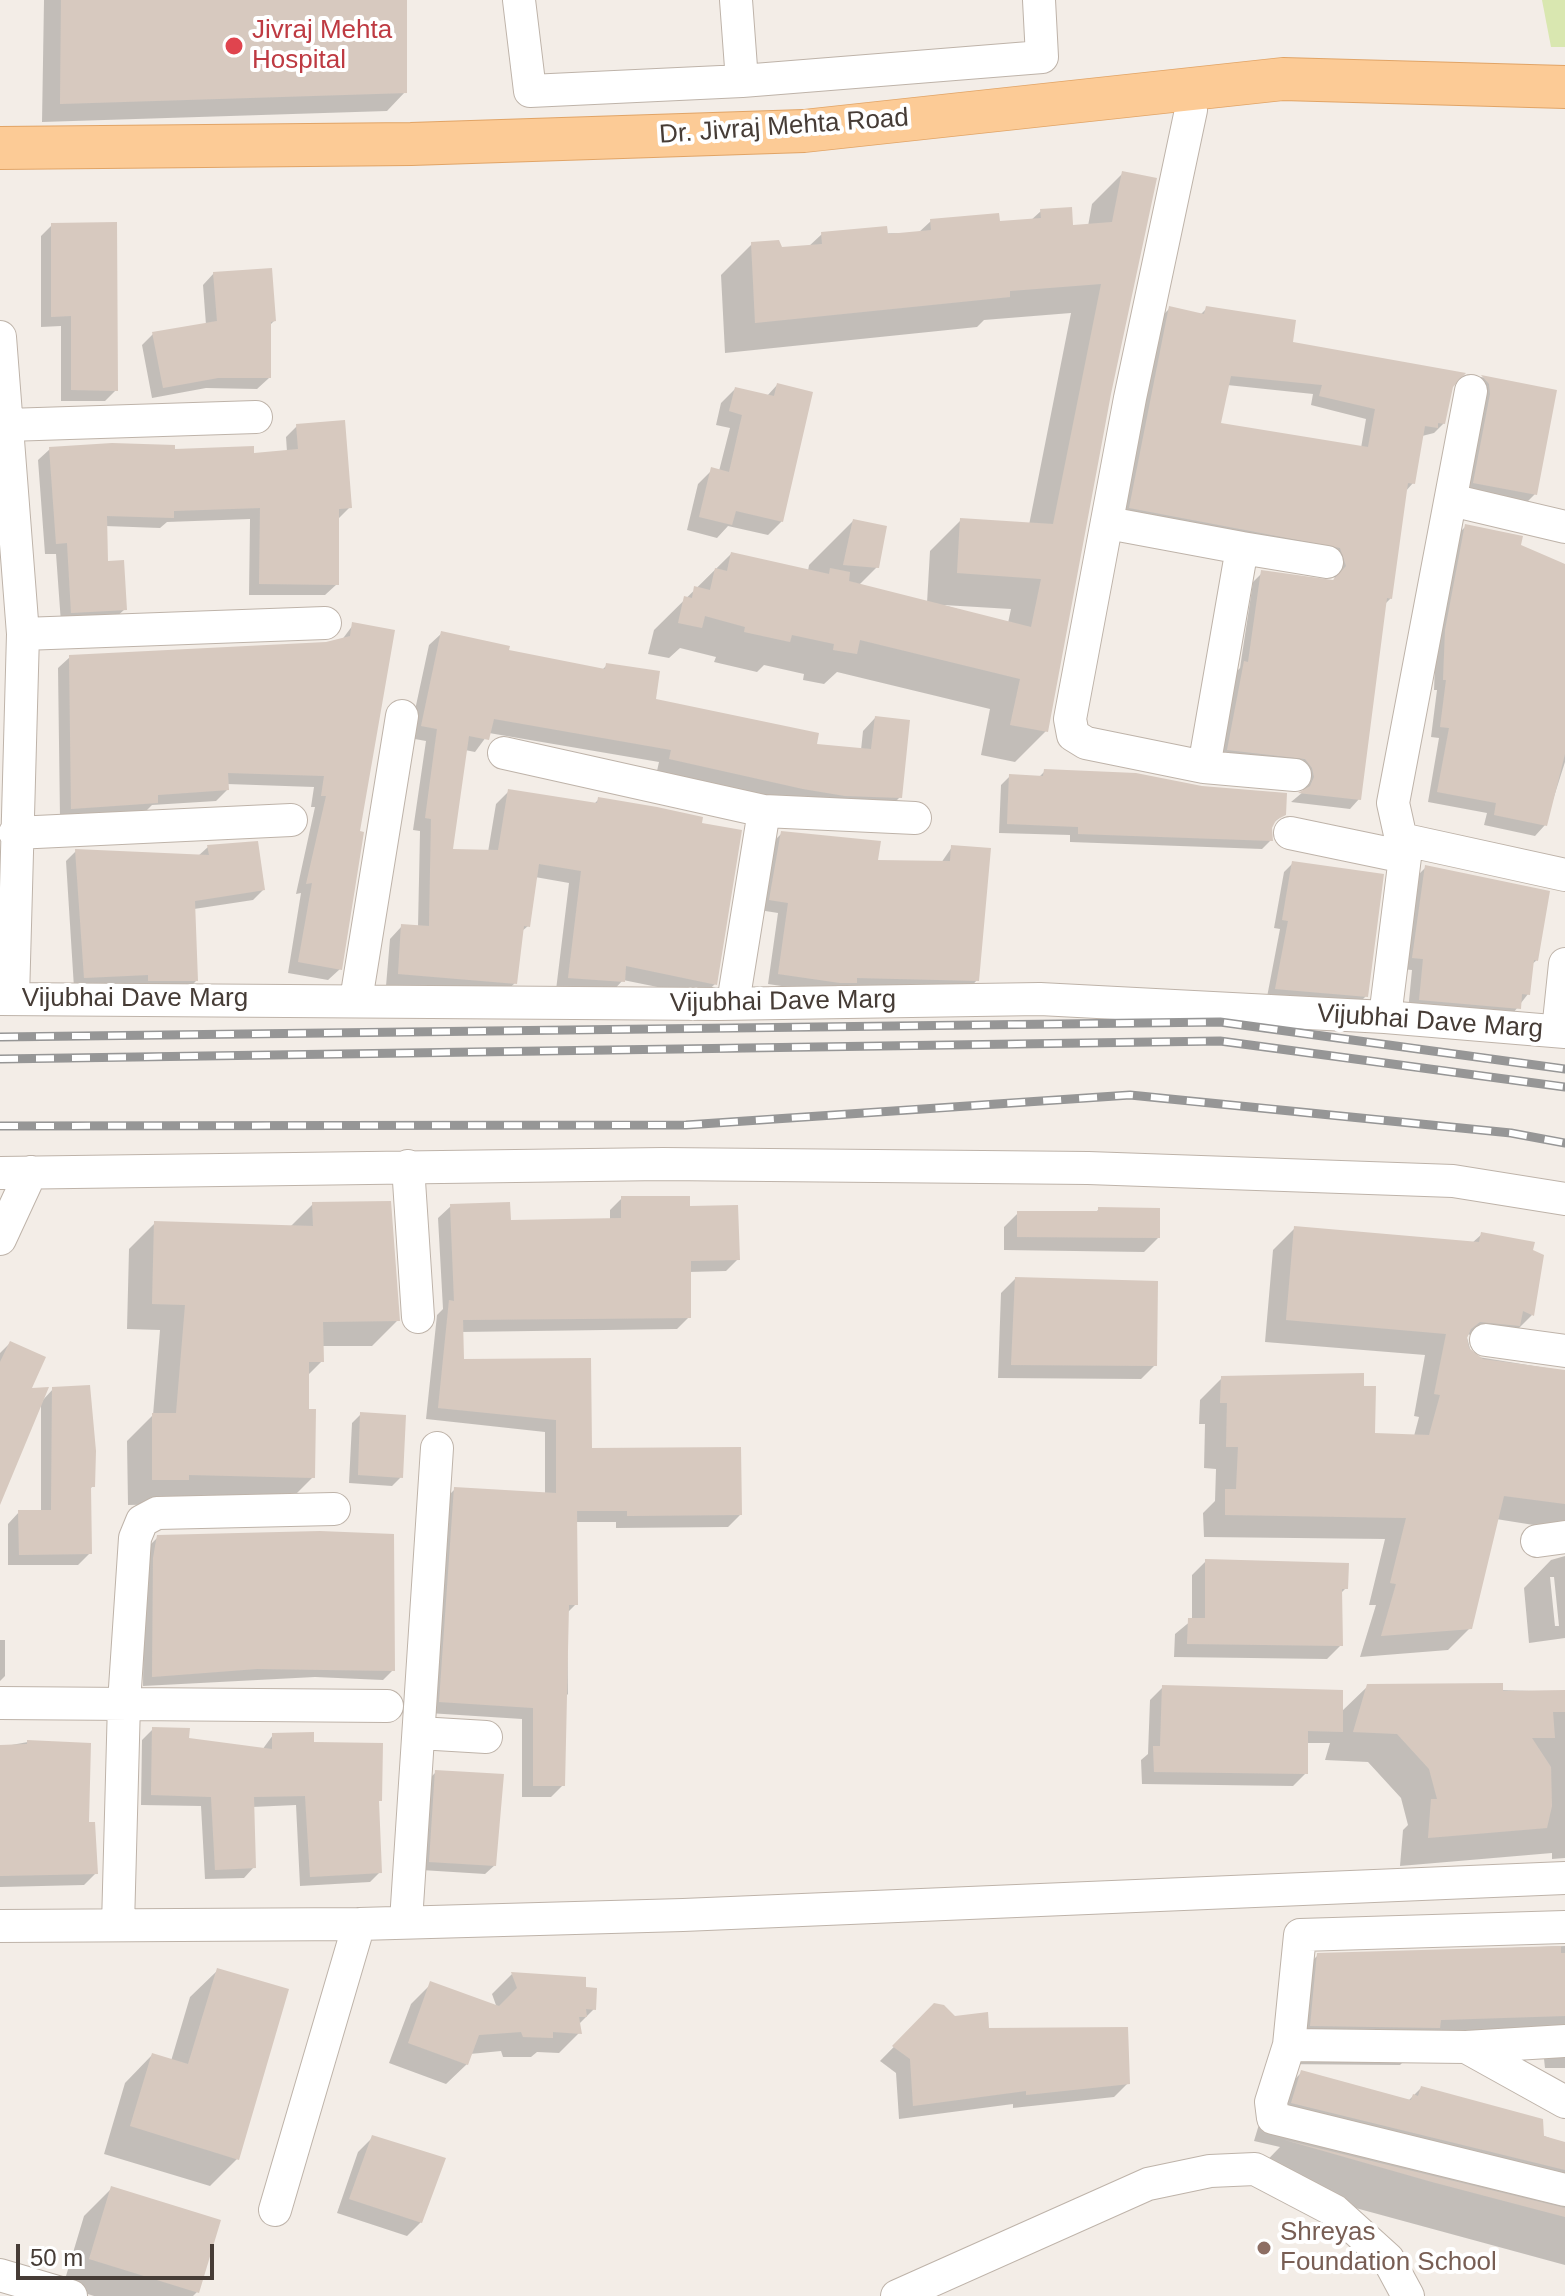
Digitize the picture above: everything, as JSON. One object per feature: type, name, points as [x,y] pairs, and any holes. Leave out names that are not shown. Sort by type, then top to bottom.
[{"type":"main road","name":"Dr. Jivraj Mehta Road","points":[[0,148],[804,131],[1283,79],[1565,87]]},
{"type":"main road","points":[[0,175],[771,152],[1290,100],[1565,105]]},
{"type":"street","points":[[519,0],[533,139]]},
{"type":"street","points":[[736,0],[738,133]]},
{"type":"street","points":[[530,91],[738,81],[1042,57],[1039,0]]},
{"type":"street","points":[[938,65],[946,115]]},
{"type":"street","points":[[1191,110],[1070,719],[1073,735],[1086,743],[1204,767],[1295,775]]},
{"type":"street","points":[[0,337],[15,619],[9,790],[15,833],[6,998]]},
{"type":"street","points":[[1385,1017],[1403,848],[1393,803],[1471,391]]},
{"type":"street","points":[[7,425],[256,417]]},
{"type":"street","points":[[1451,500],[1565,527]]},
{"type":"street","points":[[1108,523],[1327,562]]},
{"type":"street","points":[[1204,767],[1242,548]]},
{"type":"street","points":[[15,619],[325,623]]},
{"type":"street","points":[[356,1000],[402,716]]},
{"type":"street","points":[[504,753],[764,811],[915,818]]},
{"type":"street","points":[[733,1003],[764,811]]},
{"type":"street","points":[[15,833],[291,820]]},
{"type":"street","points":[[1290,833],[1565,875]]},
{"type":"street","points":[[1562,1032],[1565,964]]},
{"type":"street","name":"Vijubhai Dave Marg","points":[[6,998],[733,1003],[1040,999],[1385,1017],[1562,1032]]},
{"type":"street","points":[[0,1239],[16,1172],[663,1164],[1088,1168],[1453,1181],[1565,1199]]},
{"type":"street","points":[[408,1166],[418,1317]]},
{"type":"street","points":[[1486,1340],[1565,1351]]},
{"type":"street","points":[[406,1921],[437,1448]]},
{"type":"street","points":[[118,1925],[124,1703],[135,1538],[142,1521],[157,1513],[334,1509]]},
{"type":"street","points":[[0,1703],[387,1706]]},
{"type":"street","points":[[419,1733],[486,1737]]},
{"type":"street","points":[[0,1926],[359,1924],[683,1915],[1565,1878]]},
{"type":"street","points":[[1299,1889],[1300,1935],[1289,2045],[1271,2102],[1273,2118],[1565,2190]]},
{"type":"street","points":[[275,2210],[359,1924]]},
{"type":"street","points":[[1300,1935],[1565,1927]]},
{"type":"street","points":[[1289,2045],[1466,2047],[1565,2041]]},
{"type":"street","points":[[1466,2047],[1565,2102]]},
{"type":"street","points":[[897,2296],[1148,2184],[1210,2171],[1255,2169],[1335,2211],[1388,2259],[1408,2296]]},
{"type":"street","points":[[0,2275],[71,2296]]},
{"type":"green space","points":[[1542,0],[1565,0],[1565,47],[1551,47]]},
{"type":"building","name":"Jivraj Mehta Hospital","points":[[61,0],[407,0],[407,93],[60,104]]},
{"type":"building","points":[[1122,171],[1157,178],[1111,394],[1048,732],[1010,725],[1020,679],[860,640],[857,654],[833,650],[834,644],[792,635],[790,642],[744,632],[745,627],[705,616],[702,628],[678,623],[684,596],[692,598],[694,586],[710,590],[715,568],[727,571],[731,552],[829,574],[830,568],[850,572],[849,581],[1031,627],[1041,579],[957,573],[960,518],[1053,524],[1101,284],[1010,291],[1010,297],[755,323],[751,242],[779,240],[782,247],[822,244],[821,232],[887,226],[888,234],[931,230],[930,219],[999,213],[1000,221],[1041,218],[1040,209],[1072,207],[1073,225],[1112,222]]},
{"type":"building","points":[[117,222],[118,391],[71,390],[71,316],[51,317],[51,223]]},
{"type":"building","points":[[272,268],[276,321],[271,322],[271,378],[218,378],[163,388],[152,332],[217,321],[213,272]]},
{"type":"building","points":[[1169,306],[1204,314],[1206,306],[1296,320],[1293,342],[1466,373],[1453,387],[1445,424],[1438,423],[1438,428],[1425,426],[1415,484],[1408,483],[1392,599],[1387,598],[1361,800],[1298,793],[1310,786],[1314,777],[1305,759],[1227,750],[1244,661],[1248,662],[1261,570],[1333,580],[1346,566],[1340,548],[1129,508]],"holes":[[[1231,376],[1322,385],[1319,396],[1375,409],[1368,447],[1221,423]]]},
{"type":"building","points":[[1481,375],[1557,390],[1537,495],[1473,483],[1490,394],[1489,384]]},
{"type":"building","points":[[777,383],[813,392],[783,522],[736,511],[732,525],[699,517],[711,467],[729,472],[742,415],[729,411],[735,387],[774,396]]},
{"type":"building","points":[[345,420],[352,508],[339,509],[339,585],[259,584],[260,508],[174,511],[174,518],[107,516],[108,561],[124,560],[127,610],[71,613],[67,543],[56,544],[49,447],[112,443],[175,445],[175,449],[254,446],[254,453],[298,449],[296,424]]},
{"type":"building","points":[[853,519],[887,526],[879,568],[843,565]]},
{"type":"building","points":[[1465,524],[1523,536],[1521,545],[1565,564],[1565,754],[1547,826],[1494,815],[1496,803],[1437,792],[1449,728],[1440,727],[1446,680],[1443,680],[1445,630]]},
{"type":"building","points":[[352,622],[395,630],[360,831],[364,832],[342,970],[298,962],[312,883],[306,884],[326,796],[321,796],[324,776],[228,773],[229,790],[158,795],[158,803],[71,809],[69,655],[326,642],[350,636]]},
{"type":"building","points":[[441,631],[510,646],[509,650],[605,669],[606,663],[660,671],[656,699],[819,733],[817,744],[871,749],[875,716],[910,720],[902,798],[845,796],[803,789],[669,759],[671,750],[494,719],[489,740],[469,736],[453,849],[498,850],[508,789],[597,803],[598,797],[657,807],[703,817],[702,823],[742,830],[717,985],[626,966],[625,982],[568,978],[581,871],[539,864],[530,927],[524,926],[517,984],[398,974],[401,924],[429,926],[431,819],[425,818],[437,729],[421,726]]},
{"type":"building","points":[[1044,769],[1136,773],[1202,786],[1287,793],[1286,815],[1276,820],[1272,828],[1273,841],[1078,834],[1078,827],[1007,824],[1009,774],[1043,776]]},
{"type":"building","points":[[781,831],[881,841],[878,860],[950,861],[951,845],[991,848],[979,981],[857,978],[857,983],[840,983],[778,974],[788,903],[769,900]]},
{"type":"building","points":[[258,841],[265,890],[195,901],[198,981],[148,981],[148,975],[84,978],[75,849],[209,855],[207,845]]},
{"type":"building","points":[[1292,861],[1384,874],[1368,997],[1275,989],[1288,921],[1282,920]]},
{"type":"building","points":[[1425,865],[1550,891],[1538,961],[1534,960],[1530,995],[1522,994],[1521,1009],[1419,1000],[1423,959],[1412,958]]},
{"type":"building","points":[[621,1196],[690,1196],[690,1206],[738,1205],[740,1260],[691,1261],[691,1318],[463,1320],[464,1359],[591,1358],[592,1448],[741,1447],[742,1515],[627,1516],[627,1511],[577,1511],[578,1605],[569,1605],[565,1786],[533,1786],[533,1708],[439,1702],[454,1487],[556,1493],[556,1420],[438,1408],[449,1300],[454,1301],[450,1204],[510,1202],[511,1220],[621,1218]]},
{"type":"building","points":[[391,1201],[400,1321],[323,1322],[324,1362],[309,1362],[309,1409],[316,1409],[315,1478],[189,1475],[189,1480],[152,1480],[152,1413],[176,1413],[185,1305],[152,1304],[154,1221],[313,1226],[312,1202]]},
{"type":"building","points":[[1098,1207],[1160,1208],[1160,1238],[1017,1237],[1017,1211],[1098,1211]]},
{"type":"building","points":[[1294,1226],[1479,1242],[1481,1232],[1535,1242],[1533,1250],[1544,1255],[1534,1316],[1523,1311],[1520,1326],[1480,1322],[1471,1329],[1467,1338],[1469,1348],[1483,1359],[1565,1370],[1565,1504],[1504,1496],[1472,1629],[1381,1636],[1396,1584],[1390,1583],[1406,1518],[1225,1515],[1225,1489],[1236,1489],[1238,1447],[1226,1447],[1227,1403],[1220,1403],[1221,1376],[1364,1373],[1364,1386],[1376,1386],[1375,1433],[1429,1435],[1440,1395],[1434,1394],[1446,1334],[1286,1320]]},
{"type":"building","points":[[1015,1277],[1158,1281],[1157,1366],[1011,1365]]},
{"type":"building","points":[[10,1341],[46,1357],[32,1388],[49,1387],[0,1505],[0,1362]]},
{"type":"building","points":[[90,1385],[96,1451],[95,1487],[91,1487],[92,1554],[19,1555],[18,1510],[51,1510],[52,1387]]},
{"type":"building","points":[[360,1412],[406,1415],[403,1478],[358,1475]]},
{"type":"building","points":[[320,1531],[394,1534],[395,1671],[257,1669],[152,1677],[153,1558],[157,1535]]},
{"type":"building","points":[[1205,1559],[1349,1563],[1348,1589],[1342,1589],[1343,1646],[1187,1644],[1188,1618],[1205,1618]]},
{"type":"building","points":[[1503,1683],[1503,1691],[1565,1690],[1565,1712],[1553,1712],[1555,1738],[1532,1738],[1551,1767],[1552,1806],[1547,1828],[1428,1838],[1431,1799],[1437,1799],[1429,1769],[1397,1734],[1353,1732],[1367,1684]]},
{"type":"building","points":[[1162,1685],[1343,1690],[1343,1732],[1308,1731],[1308,1774],[1154,1772],[1153,1746],[1160,1746]]},
{"type":"building","points":[[152,1727],[190,1728],[189,1738],[272,1749],[272,1733],[314,1732],[314,1742],[383,1743],[382,1801],[379,1801],[382,1873],[310,1877],[305,1796],[254,1797],[256,1868],[215,1870],[211,1797],[151,1795]]},
{"type":"building","points":[[27,1740],[91,1743],[89,1822],[95,1822],[98,1874],[0,1876],[0,1745],[27,1744]]},
{"type":"building","points":[[435,1770],[504,1774],[496,1866],[429,1862]]},
{"type":"building","points":[[1561,1946],[1561,1953],[1565,1953],[1565,2016],[1441,2020],[1440,2028],[1310,2026],[1317,1953]]},
{"type":"building","points":[[217,1968],[289,1989],[239,2160],[130,2126],[152,2053],[188,2064]]},
{"type":"building","points":[[511,1972],[586,1977],[586,1987],[597,1988],[596,2010],[586,2009],[587,2017],[579,2017],[582,2034],[553,2032],[553,2038],[523,2037],[521,2032],[479,2035],[468,2065],[408,2043],[430,1981],[499,2006],[517,1988]]},
{"type":"building","points":[[934,2003],[944,2005],[955,2016],[988,2012],[989,2028],[1128,2027],[1130,2084],[1026,2095],[1026,2091],[913,2106],[910,2059],[892,2046]]},
{"type":"building","points":[[1301,2070],[1411,2100],[1413,2094],[1418,2096],[1421,2086],[1543,2119],[1544,2136],[1565,2142],[1565,2170],[1291,2103]]},
{"type":"building","points":[[372,2135],[446,2158],[422,2223],[349,2199]]},
{"type":"building","points":[[1285,2140],[1565,2208],[1565,2217],[1432,2182]]},
{"type":"building","points":[[111,2186],[221,2220],[199,2293],[89,2259]]},
{"type":"railway","points":[[0,1037],[1220,1022],[1565,1069]]},
{"type":"railway","points":[[0,1059],[1220,1041],[1565,1087]]},
{"type":"railway","points":[[0,1126],[686,1125],[1130,1095],[1511,1133],[1565,1143]]},
{"type":"place","name":"Jivraj Mehta Hospital","points":[[234,46]]},
{"type":"place","name":"Shreyas Foundation School","points":[[1264,2248]]}]
